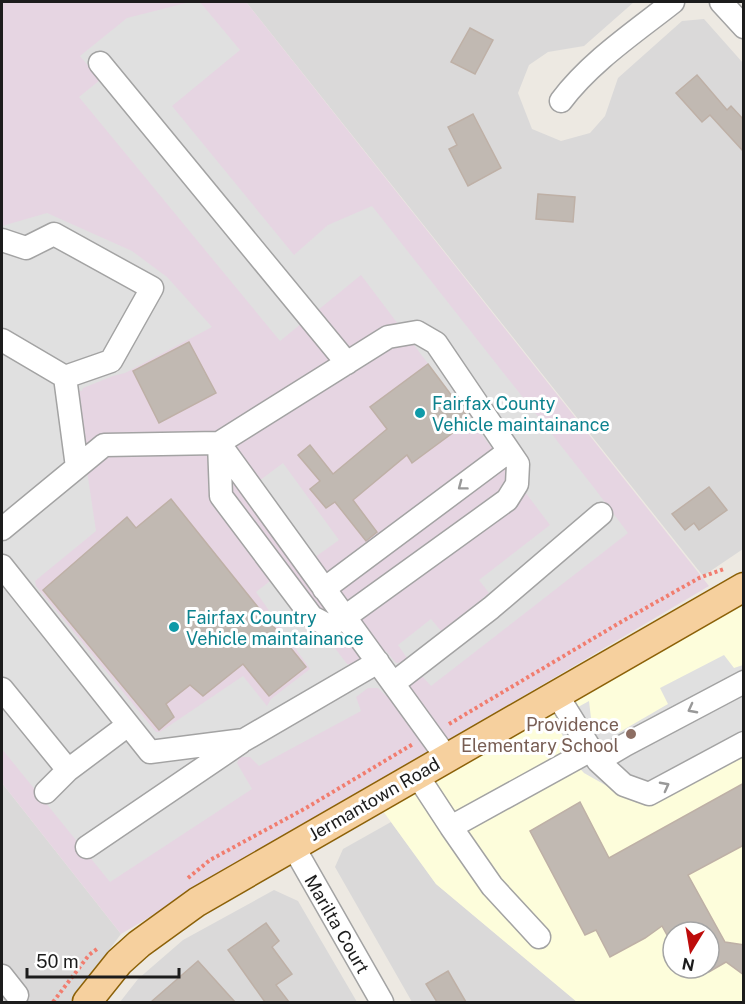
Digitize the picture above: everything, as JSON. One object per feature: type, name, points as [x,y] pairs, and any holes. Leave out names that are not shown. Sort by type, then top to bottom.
[{"type":"main road","name":"Jermantown Road","points":[[87,1002],[119,963],[160,927],[197,902],[744,587]]},
{"type":"street","points":[[561,101],[603,59],[673,2]]},
{"type":"street","points":[[721,2],[744,27]]},
{"type":"street","points":[[100,63],[347,363]]},
{"type":"street","points":[[2,240],[26,248],[54,234],[152,288],[111,361],[65,377],[2,340]]},
{"type":"street","points":[[2,530],[104,445],[219,443],[388,337],[417,332],[436,343],[518,464],[517,484],[507,500],[345,617],[329,626],[312,618],[221,496],[219,443]]},
{"type":"street","points":[[65,377],[77,467]]},
{"type":"street","points":[[219,443],[447,758]]},
{"type":"street","points":[[324,589],[509,451]]},
{"type":"street","points":[[394,683],[491,608],[601,514]]},
{"type":"street","points":[[261,550],[284,532]]},
{"type":"street","points":[[2,566],[150,752],[244,740]]},
{"type":"street","points":[[87,847],[244,740],[378,662]]},
{"type":"street","points":[[452,827],[744,682]]},
{"type":"street","points":[[2,689],[68,771]]},
{"type":"street","points":[[557,695],[595,756],[624,785],[649,794],[744,743]]},
{"type":"street","points":[[46,792],[68,771],[128,725]]},
{"type":"street","points":[[417,775],[492,886],[539,938]]},
{"type":"street","name":"Marilta Court","points":[[293,846],[382,1002]]},
{"type":"street","points":[[2,976],[17,995]]},
{"type":"shaded area","points":[[2,2],[246,2],[709,586],[121,934],[2,783]]},
{"type":"shaded area","points":[[190,2],[200,2],[240,50],[172,106],[294,255],[328,225],[372,206],[628,533],[431,686],[423,677],[420,677],[386,696],[378,688],[368,688],[356,697],[361,711],[259,766],[250,757],[240,757],[237,763],[252,789],[110,882],[2,749],[2,226],[47,213],[132,251],[167,277],[212,327],[125,373],[83,388],[82,391],[75,390],[96,531],[35,581],[36,586],[156,732],[160,732],[243,676],[267,706],[271,699],[310,669],[256,592],[279,574],[347,664],[355,665],[386,651],[396,663],[402,662],[407,658],[398,645],[431,619],[442,632],[489,593],[479,580],[550,525],[361,275],[280,341],[79,97],[100,80],[80,56],[127,18]]},
{"type":"shaded area","points":[[246,2],[634,2],[584,46],[548,52],[529,65],[518,93],[532,129],[561,141],[590,133],[605,116],[618,78],[682,21],[704,19],[743,63],[743,549],[703,576]]},
{"type":"shaded area","points":[[283,463],[339,540],[311,560],[255,484]]},
{"type":"shaded area","name":"Providence Elementary School","points":[[743,604],[743,1002],[577,1002],[436,884],[383,811]]},
{"type":"shaded area","points":[[724,655],[734,668],[743,665],[743,754],[655,802],[637,803],[584,773],[562,749],[564,738],[551,722],[589,701],[591,718],[600,727],[618,733],[668,704],[660,688]]},
{"type":"shaded area","points":[[2,783],[121,934],[70,1002],[2,1002]]},
{"type":"shaded area","points":[[391,822],[436,884],[577,1002],[412,1002],[335,867],[343,849]]},
{"type":"shaded area","points":[[274,890],[298,901],[357,1002],[120,1002],[138,979],[183,940]]},
{"type":"building","points":[[470,28],[493,40],[475,74],[451,62]]},
{"type":"building","points":[[697,75],[727,110],[731,106],[744,120],[744,152],[710,115],[702,122],[676,93]]},
{"type":"building","points":[[473,114],[501,168],[468,186],[449,149],[457,145],[448,127]]},
{"type":"building","points":[[538,194],[575,197],[573,222],[536,219]]},
{"type":"building","points":[[189,342],[216,393],[159,423],[133,371]]},
{"type":"building","points":[[428,364],[470,420],[412,463],[407,455],[353,500],[377,532],[366,541],[335,502],[326,508],[310,489],[320,481],[298,455],[310,445],[333,474],[387,429],[370,407]]},
{"type":"building","points":[[709,487],[727,510],[699,530],[694,523],[685,530],[672,514]]},
{"type":"building","name":"Fairfax Country Vehicle maintainance","points":[[171,499],[306,667],[269,696],[243,664],[203,696],[190,685],[166,704],[174,717],[159,730],[43,590],[127,517],[136,528]]},
{"type":"building","points":[[744,783],[744,845],[688,875],[713,920],[661,920],[661,927],[610,957],[596,930],[585,935],[530,831],[580,802],[609,858]]},
{"type":"building","points":[[266,923],[279,941],[272,947],[292,974],[276,985],[289,1002],[265,1002],[228,950]]},
{"type":"building","points":[[721,935],[725,942],[744,945],[744,975],[726,962],[721,965]]},
{"type":"building","points":[[198,961],[235,1002],[151,1002]]},
{"type":"building","points":[[448,971],[466,1002],[437,1002],[426,984]]},
{"type":"place","name":"Fairfax County Vehicle maintainance","points":[[420,413]]},
{"type":"place","name":"Fairfax Country Vehicle maintainance","points":[[174,627]]},
{"type":"place","name":"Providence Elementary School","points":[[631,734]]}]
